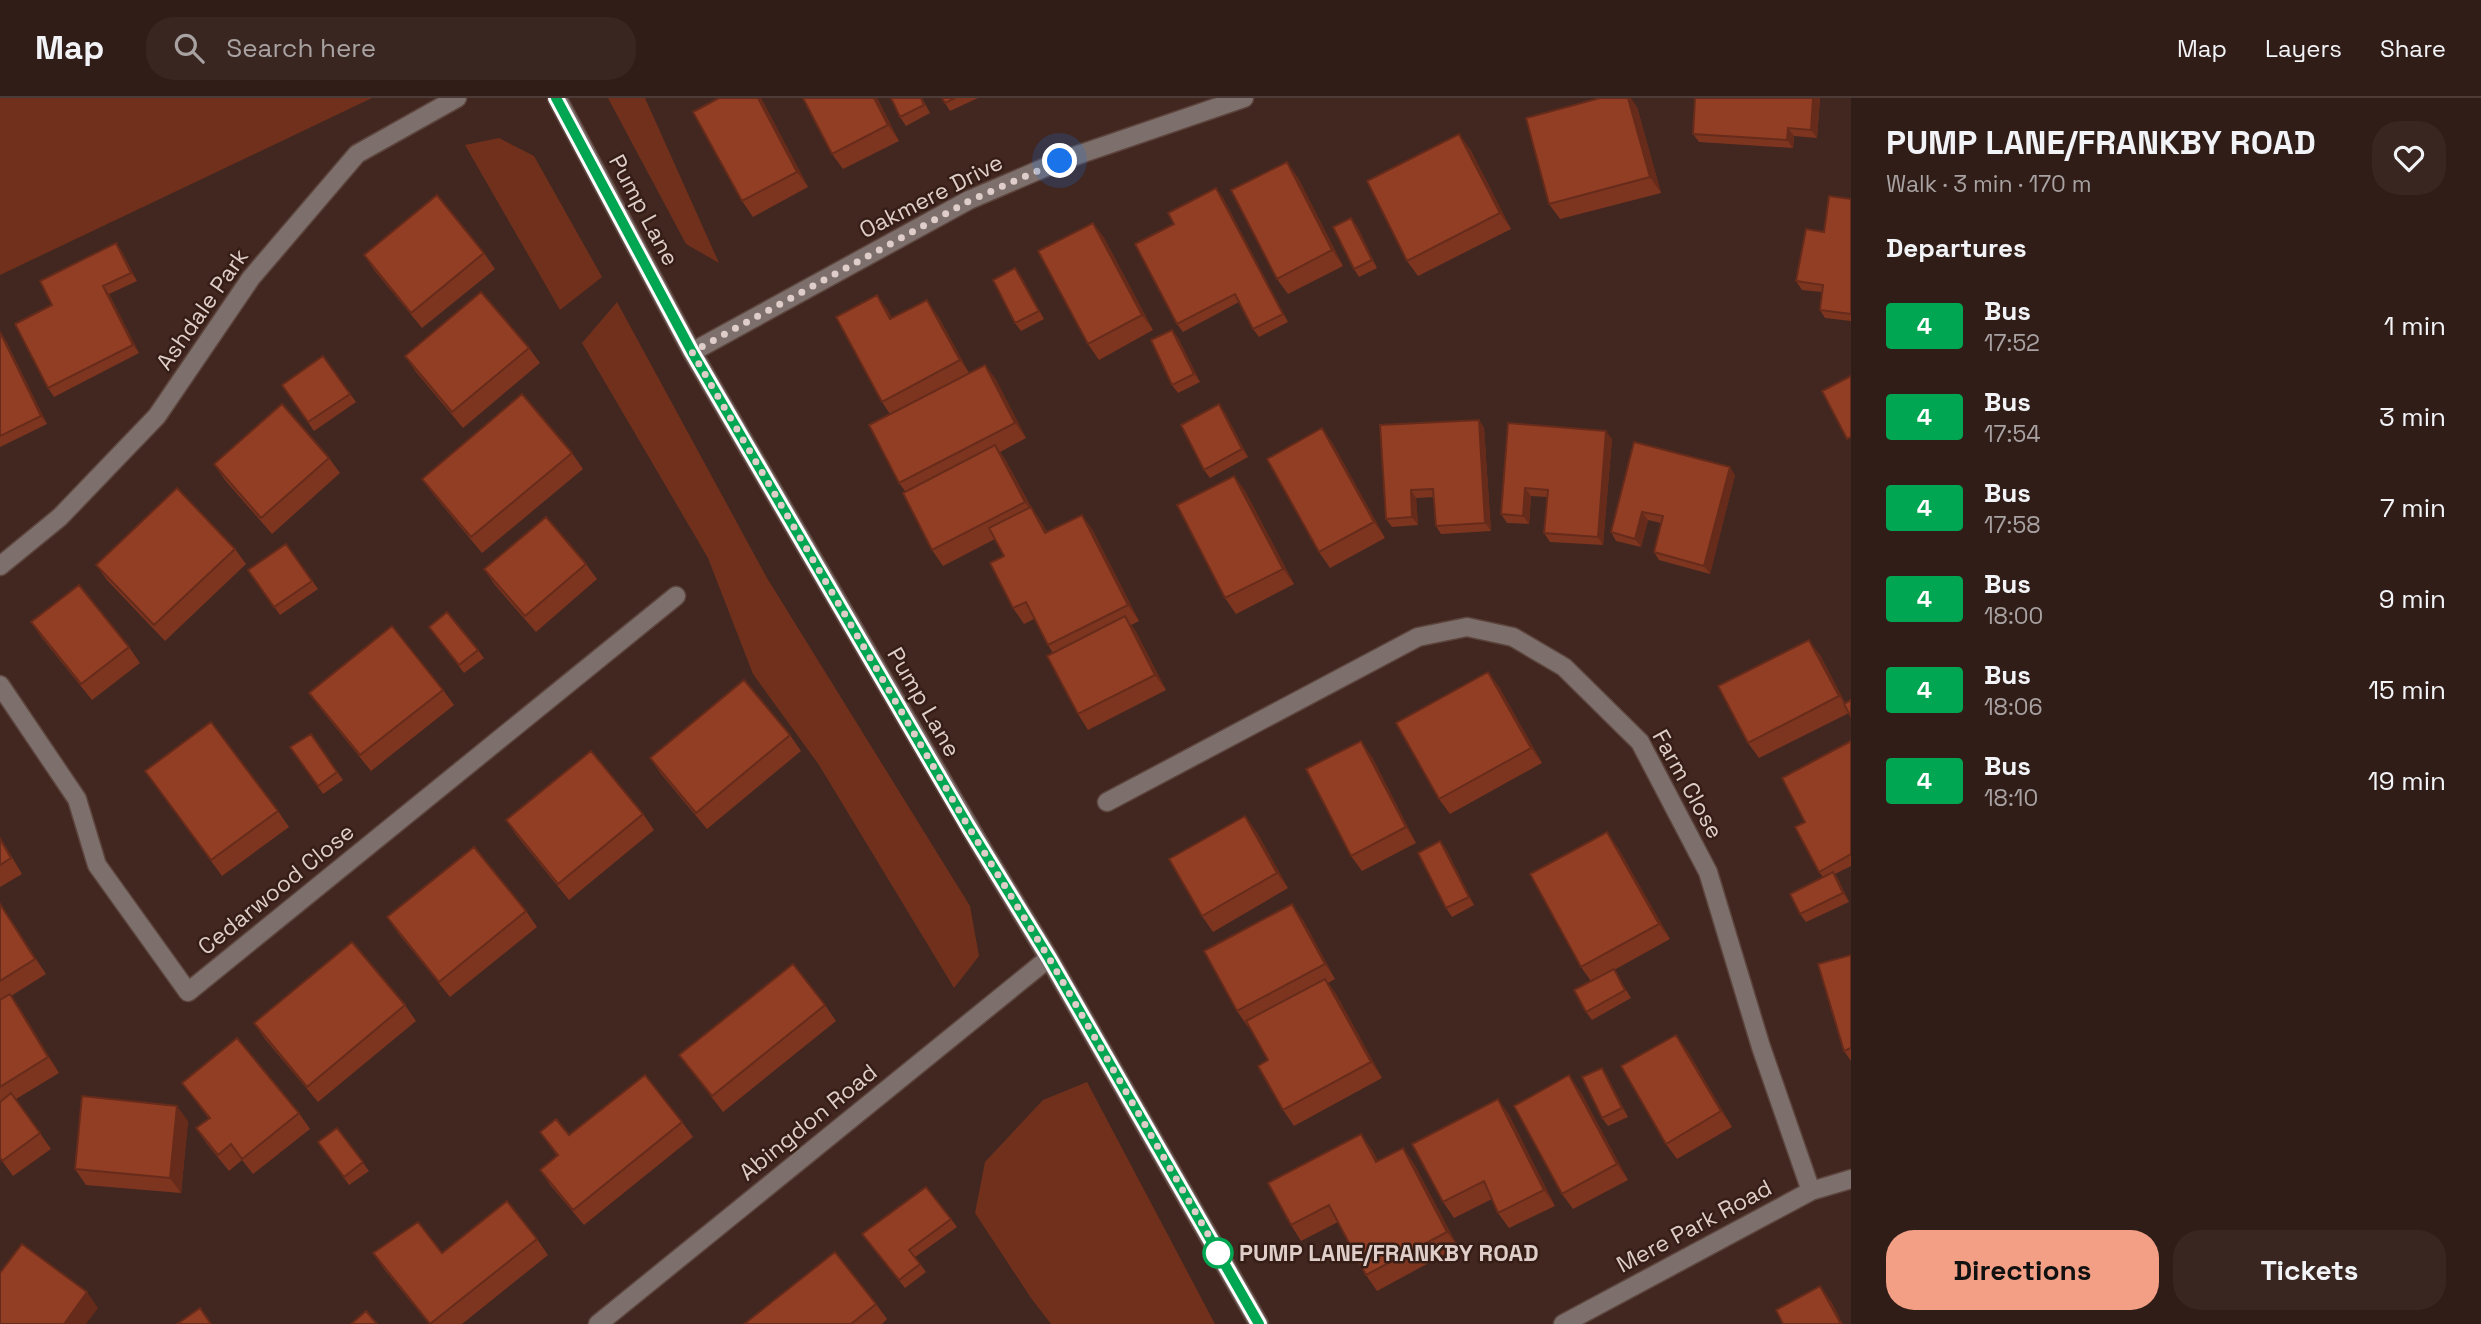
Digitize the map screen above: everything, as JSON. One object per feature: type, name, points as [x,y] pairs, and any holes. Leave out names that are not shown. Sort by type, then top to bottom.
[{"type":"street","name":"Ashdale Park","points":[[0,566],[60,517],[157,415],[251,278],[357,154],[457,98]]},
{"type":"street","name":"Pump Lane","points":[[556,98],[692,352],[968,826],[1049,958],[1259,1324]]},
{"type":"street","name":"Oakmere Drive","points":[[692,352],[969,201],[1060,161],[1244,98]]},
{"type":"street","name":"Cedarwood Close","points":[[0,685],[77,799],[97,864],[188,992],[676,596]]},
{"type":"street","name":"Farm Close","points":[[1107,802],[1418,637],[1467,627],[1513,637],[1564,667],[1640,742],[1708,872],[1761,1047],[1811,1191]]},
{"type":"street","name":"Abingdon Road","points":[[598,1324],[1049,958]]},
{"type":"street","name":"Mere Park Road","points":[[1563,1324],[1811,1191],[1851,1179]]},
{"type":"shaded area","points":[[0,98],[372,98],[0,275]]},
{"type":"shaded area","points":[[608,98],[645,98],[719,263],[686,244]]},
{"type":"shaded area","points":[[499,138],[534,156],[602,277],[560,310],[465,145]]},
{"type":"shaded area","points":[[617,302],[767,578],[970,906],[979,956],[954,988],[819,765],[753,674],[708,558],[582,343]]},
{"type":"shaded area","points":[[1087,1082],[1215,1324],[1051,1324],[975,1213],[985,1162],[1043,1100]]},
{"type":"building","points":[[719,98],[758,98],[797,172],[742,201],[693,112]]},
{"type":"building","points":[[803,98],[874,98],[888,125],[832,154]]},
{"type":"building","points":[[891,98],[921,98],[924,105],[900,117]]},
{"type":"building","points":[[942,98],[955,98],[945,103]]},
{"type":"building","points":[[1600,98],[1628,98],[1650,177],[1549,204],[1526,118]]},
{"type":"building","points":[[1695,98],[1813,98],[1811,130],[1788,128],[1787,140],[1693,134]]},
{"type":"building","points":[[1459,134],[1500,213],[1407,261],[1367,181]]},
{"type":"building","points":[[1287,162],[1332,250],[1277,279],[1231,190]]},
{"type":"building","points":[[1216,188],[1283,314],[1253,329],[1235,294],[1177,324],[1135,244],[1174,224],[1168,213]]},
{"type":"building","points":[[437,195],[484,253],[411,313],[364,255]]},
{"type":"building","points":[[1829,196],[1851,199],[1851,314],[1820,310],[1823,285],[1796,281],[1806,229],[1824,232]]},
{"type":"building","points":[[1351,218],[1372,260],[1354,269],[1333,227]]},
{"type":"building","points":[[1093,223],[1142,315],[1088,344],[1038,251]]},
{"type":"building","points":[[116,243],[131,273],[103,286],[133,345],[48,388],[15,324],[52,305],[40,281]]},
{"type":"building","points":[[1015,268],[1039,311],[1015,323],[993,280]]},
{"type":"building","points":[[481,292],[529,348],[452,412],[405,356]]},
{"type":"building","points":[[877,295],[890,319],[927,300],[960,360],[882,402],[836,317]]},
{"type":"building","points":[[1172,330],[1194,374],[1172,385],[1151,340]]},
{"type":"building","points":[[0,332],[41,416],[0,436]]},
{"type":"building","points":[[323,356],[350,394],[308,422],[282,385]]},
{"type":"building","points":[[985,365],[1015,423],[899,483],[869,425]]},
{"type":"building","points":[[1851,376],[1851,437],[1847,439],[1822,391]]},
{"type":"building","points":[[522,394],[572,453],[471,537],[422,479]]},
{"type":"building","points":[[282,404],[329,458],[261,518],[214,464]]},
{"type":"building","points":[[1219,404],[1242,449],[1204,470],[1181,425]]},
{"type":"building","points":[[1479,420],[1485,523],[1436,526],[1433,489],[1411,490],[1412,517],[1386,519],[1380,425]]},
{"type":"building","points":[[1508,423],[1606,431],[1598,537],[1544,533],[1548,490],[1525,488],[1523,516],[1501,514]]},
{"type":"building","points":[[1322,428],[1374,522],[1319,552],[1267,459]]},
{"type":"building","points":[[1634,442],[1730,467],[1704,566],[1654,552],[1663,516],[1642,512],[1635,539],[1611,532]]},
{"type":"building","points":[[995,445],[1025,502],[932,550],[903,493]]},
{"type":"building","points":[[1234,476],[1283,569],[1225,598],[1177,505]]},
{"type":"building","points":[[177,488],[235,549],[154,625],[96,565]]},
{"type":"building","points":[[1031,507],[1045,533],[1082,515],[1128,605],[1048,645],[1026,602],[1013,608],[990,563],[1004,556],[989,528]]},
{"type":"building","points":[[546,517],[586,564],[525,616],[484,569]]},
{"type":"building","points":[[286,544],[312,581],[274,607],[248,570]]},
{"type":"building","points":[[79,585],[129,647],[81,684],[31,622]]},
{"type":"building","points":[[447,612],[478,650],[459,665],[429,627]]},
{"type":"building","points":[[1125,616],[1155,675],[1078,714],[1047,656]]},
{"type":"building","points":[[392,626],[443,690],[360,755],[309,693]]},
{"type":"building","points":[[1809,640],[1839,696],[1748,743],[1718,686]]},
{"type":"building","points":[[1488,672],[1531,748],[1439,799],[1396,723]]},
{"type":"building","points":[[744,680],[790,735],[696,813],[650,758]]},
{"type":"building","points":[[1851,700],[1851,717],[1844,704]]},
{"type":"building","points":[[211,722],[278,811],[211,860],[145,771]]},
{"type":"building","points":[[311,734],[337,772],[318,786],[290,747]]},
{"type":"building","points":[[1361,741],[1406,827],[1351,856],[1306,769]]},
{"type":"building","points":[[1851,741],[1851,854],[1819,872],[1795,827],[1805,822],[1782,778]]},
{"type":"building","points":[[591,751],[643,814],[558,884],[506,820]]},
{"type":"building","points":[[1245,816],[1277,873],[1202,916],[1169,859]]},
{"type":"building","points":[[1607,832],[1659,924],[1581,967],[1530,874]]},
{"type":"building","points":[[0,839],[11,858],[0,865]]},
{"type":"building","points":[[1440,841],[1469,897],[1446,908],[1418,853]]},
{"type":"building","points":[[474,847],[526,911],[439,982],[387,917]]},
{"type":"building","points":[[1833,872],[1843,893],[1800,914],[1790,894]]},
{"type":"building","points":[[0,904],[35,959],[0,981]]},
{"type":"building","points":[[1292,904],[1325,964],[1237,1011],[1204,951]]},
{"type":"building","points":[[352,942],[405,1005],[307,1087],[254,1023]]},
{"type":"building","points":[[1851,955],[1851,1048],[1844,1051],[1818,964]]},
{"type":"building","points":[[793,964],[825,1005],[712,1096],[679,1055]]},
{"type":"building","points":[[1614,969],[1625,990],[1586,1012],[1574,990]]},
{"type":"building","points":[[1325,979],[1371,1062],[1283,1110],[1258,1066],[1268,1060],[1246,1021]]},
{"type":"building","points":[[10,994],[48,1057],[0,1087],[0,1000]]},
{"type":"building","points":[[1676,1035],[1721,1111],[1666,1144],[1621,1066]]},
{"type":"building","points":[[237,1038],[299,1113],[242,1159],[231,1144],[218,1155],[196,1128],[210,1118],[182,1083]]},
{"type":"building","points":[[1602,1068],[1622,1108],[1602,1118],[1582,1077]]},
{"type":"building","points":[[645,1075],[682,1122],[573,1210],[540,1170],[558,1155],[540,1132],[556,1119],[569,1135]]},
{"type":"building","points":[[1569,1075],[1617,1164],[1562,1194],[1514,1106]]},
{"type":"building","points":[[11,1093],[40,1133],[2,1161],[0,1102]]},
{"type":"building","points":[[82,1096],[177,1106],[170,1178],[75,1169]]},
{"type":"building","points":[[1498,1099],[1544,1190],[1498,1213],[1484,1181],[1443,1202],[1412,1144]]},
{"type":"building","points":[[337,1128],[363,1162],[344,1177],[318,1142]]},
{"type":"building","points":[[1361,1134],[1376,1162],[1403,1148],[1447,1232],[1366,1275],[1329,1205],[1291,1225],[1268,1183]]},
{"type":"building","points":[[926,1187],[951,1219],[909,1250],[920,1264],[899,1280],[862,1234]]},
{"type":"building","points":[[507,1201],[537,1239],[430,1324],[373,1253],[418,1222],[442,1253]]},
{"type":"building","points":[[22,1244],[87,1292],[64,1324],[0,1324],[0,1273]]},
{"type":"building","points":[[835,1252],[876,1304],[851,1324],[744,1324]]},
{"type":"building","points":[[1820,1286],[1841,1324],[1783,1324],[1776,1310]]},
{"type":"building","points":[[200,1308],[211,1324],[177,1324]]},
{"type":"building","points":[[366,1311],[377,1324],[351,1324]]},
{"type":"bus line","name":"4","points":[[556,98],[692,352],[785,515],[1049,958],[1259,1324]]},
{"type":"place","name":"PUMP LANE/FRANKBY ROAD","points":[[1218,1253]]},
{"type":"route","points":[[1060,161],[969,201],[692,352],[968,826],[1049,958],[1220,1255],[1218,1253]]}]
